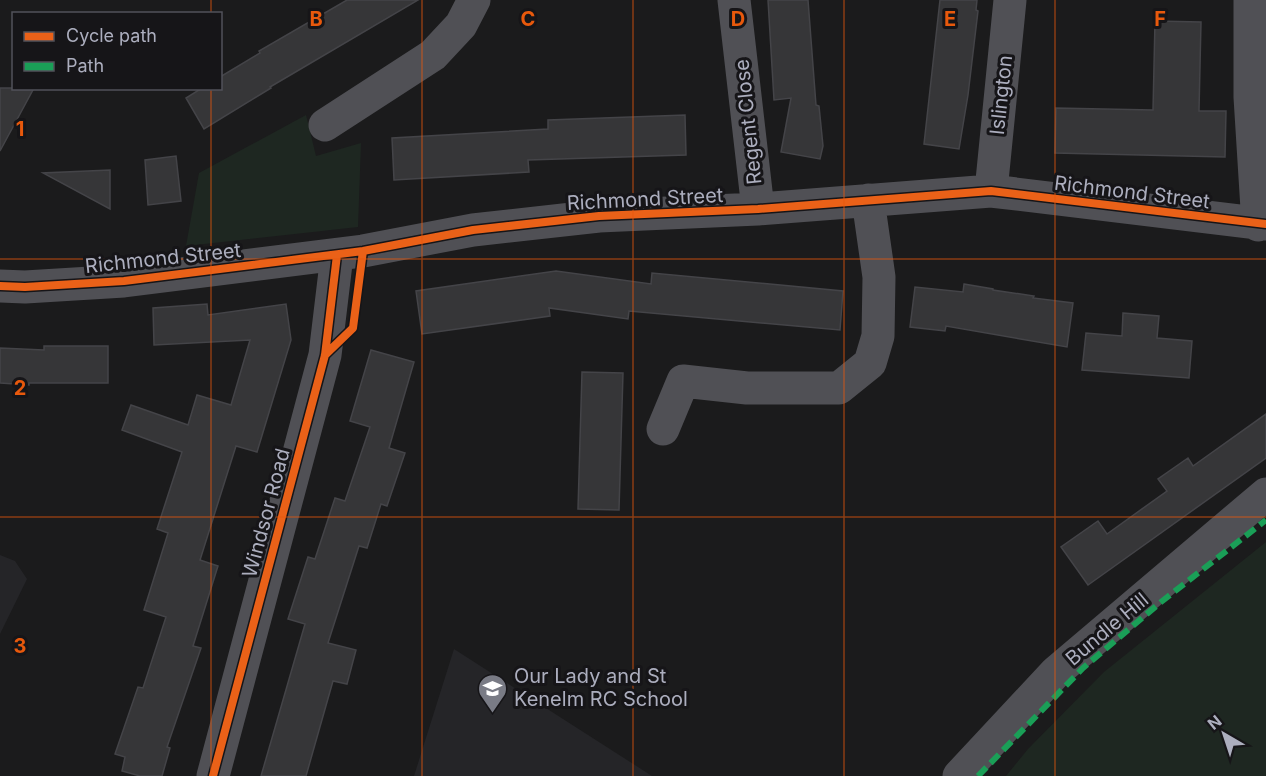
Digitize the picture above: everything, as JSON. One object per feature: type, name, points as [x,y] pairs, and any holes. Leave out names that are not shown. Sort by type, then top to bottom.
[{"type":"street","points":[[325,125],[433,55],[461,24],[474,0]]},
{"type":"street","name":"Regent Close","points":[[734,0],[758,209]]},
{"type":"street","name":"Islington","points":[[991,191],[1010,0]]},
{"type":"street","points":[[1250,0],[1250,97],[1262,224]]},
{"type":"street","name":"Richmond Street","points":[[0,286],[25,287],[124,281],[337,255],[472,230],[599,216],[758,209],[991,191],[1262,224]]},
{"type":"street","points":[[663,429],[683,381],[747,388],[839,388],[870,363],[878,336],[879,278],[868,200]]},
{"type":"street","name":"Windsor Road","points":[[213,776],[325,355],[337,255]]},
{"type":"street","name":"Bundle Hill","points":[[959,776],[1056,672],[1266,494]]},
{"type":"shaded area","points":[[306,115],[316,156],[361,143],[358,227],[186,246],[199,173]]},
{"type":"shaded area","points":[[1266,542],[1266,776],[1006,776],[1028,749],[1104,672]]},
{"type":"shaded area","points":[[0,555],[15,561],[27,579],[0,634]]},
{"type":"shaded area","name":"Our Lady and St Kenelm RC School","points":[[454,649],[652,776],[414,776]]},
{"type":"building","points":[[347,0],[418,0],[270,87],[204,129],[186,98],[199,90],[222,90],[222,76],[260,53],[259,51]]},
{"type":"building","points":[[768,0],[808,0],[816,105],[819,106],[823,146],[820,159],[781,152],[791,98],[774,100]]},
{"type":"building","points":[[940,0],[977,0],[976,10],[978,11],[968,95],[959,149],[924,144]]},
{"type":"building","points":[[1155,21],[1201,22],[1199,111],[1226,111],[1225,157],[1055,153],[1056,108],[1153,110]]},
{"type":"building","points":[[0,88],[33,90],[0,151]]},
{"type":"building","points":[[685,115],[686,155],[528,160],[529,172],[394,180],[392,138],[548,129],[548,120]]},
{"type":"building","points":[[176,156],[181,201],[148,205],[145,160]]},
{"type":"building","points":[[110,170],[110,209],[43,173]]},
{"type":"building","points":[[556,271],[651,284],[652,273],[843,291],[840,330],[629,311],[628,319],[549,308],[550,316],[422,334],[416,291]]},
{"type":"building","points":[[964,284],[1034,296],[1033,298],[1073,303],[1067,347],[946,326],[945,331],[910,327],[915,287],[963,292]]},
{"type":"building","points":[[207,304],[208,315],[286,304],[291,340],[257,452],[236,446],[200,560],[218,566],[193,646],[201,648],[167,747],[170,748],[162,776],[140,776],[122,771],[125,757],[115,754],[138,687],[143,688],[166,617],[144,610],[168,533],[157,529],[182,452],[122,430],[131,405],[188,425],[197,395],[231,405],[250,340],[154,345],[153,308]]},
{"type":"building","points":[[1123,313],[1159,316],[1157,338],[1192,341],[1189,378],[1082,370],[1086,333],[1122,336]]},
{"type":"building","points":[[44,346],[108,346],[108,383],[29,383],[29,385],[0,383],[0,348],[44,350]]},
{"type":"building","points":[[371,350],[414,362],[389,448],[405,453],[387,506],[381,504],[367,548],[359,546],[328,643],[356,650],[347,684],[333,681],[306,776],[261,776],[305,624],[288,619],[308,557],[315,559],[335,498],[345,501],[370,427],[350,421]]},
{"type":"building","points":[[582,372],[623,373],[619,510],[578,509]]},
{"type":"building","points":[[1266,414],[1266,458],[1088,585],[1061,547],[1098,521],[1107,534],[1167,491],[1158,479],[1188,458],[1193,466]]},
{"type":"marked path","points":[[978,776],[1083,668],[1161,602],[1266,520]]},
{"type":"cycle path","points":[[0,286],[25,287],[124,281],[363,251],[473,230],[599,216],[758,209],[991,191],[1266,224]]},
{"type":"cycle path","points":[[325,355],[353,328],[363,251]]},
{"type":"cycle path","points":[[213,776],[325,355],[337,255]]},
{"type":"place","name":"Our Lady and St Kenelm RC School","points":[[493,714]]}]
